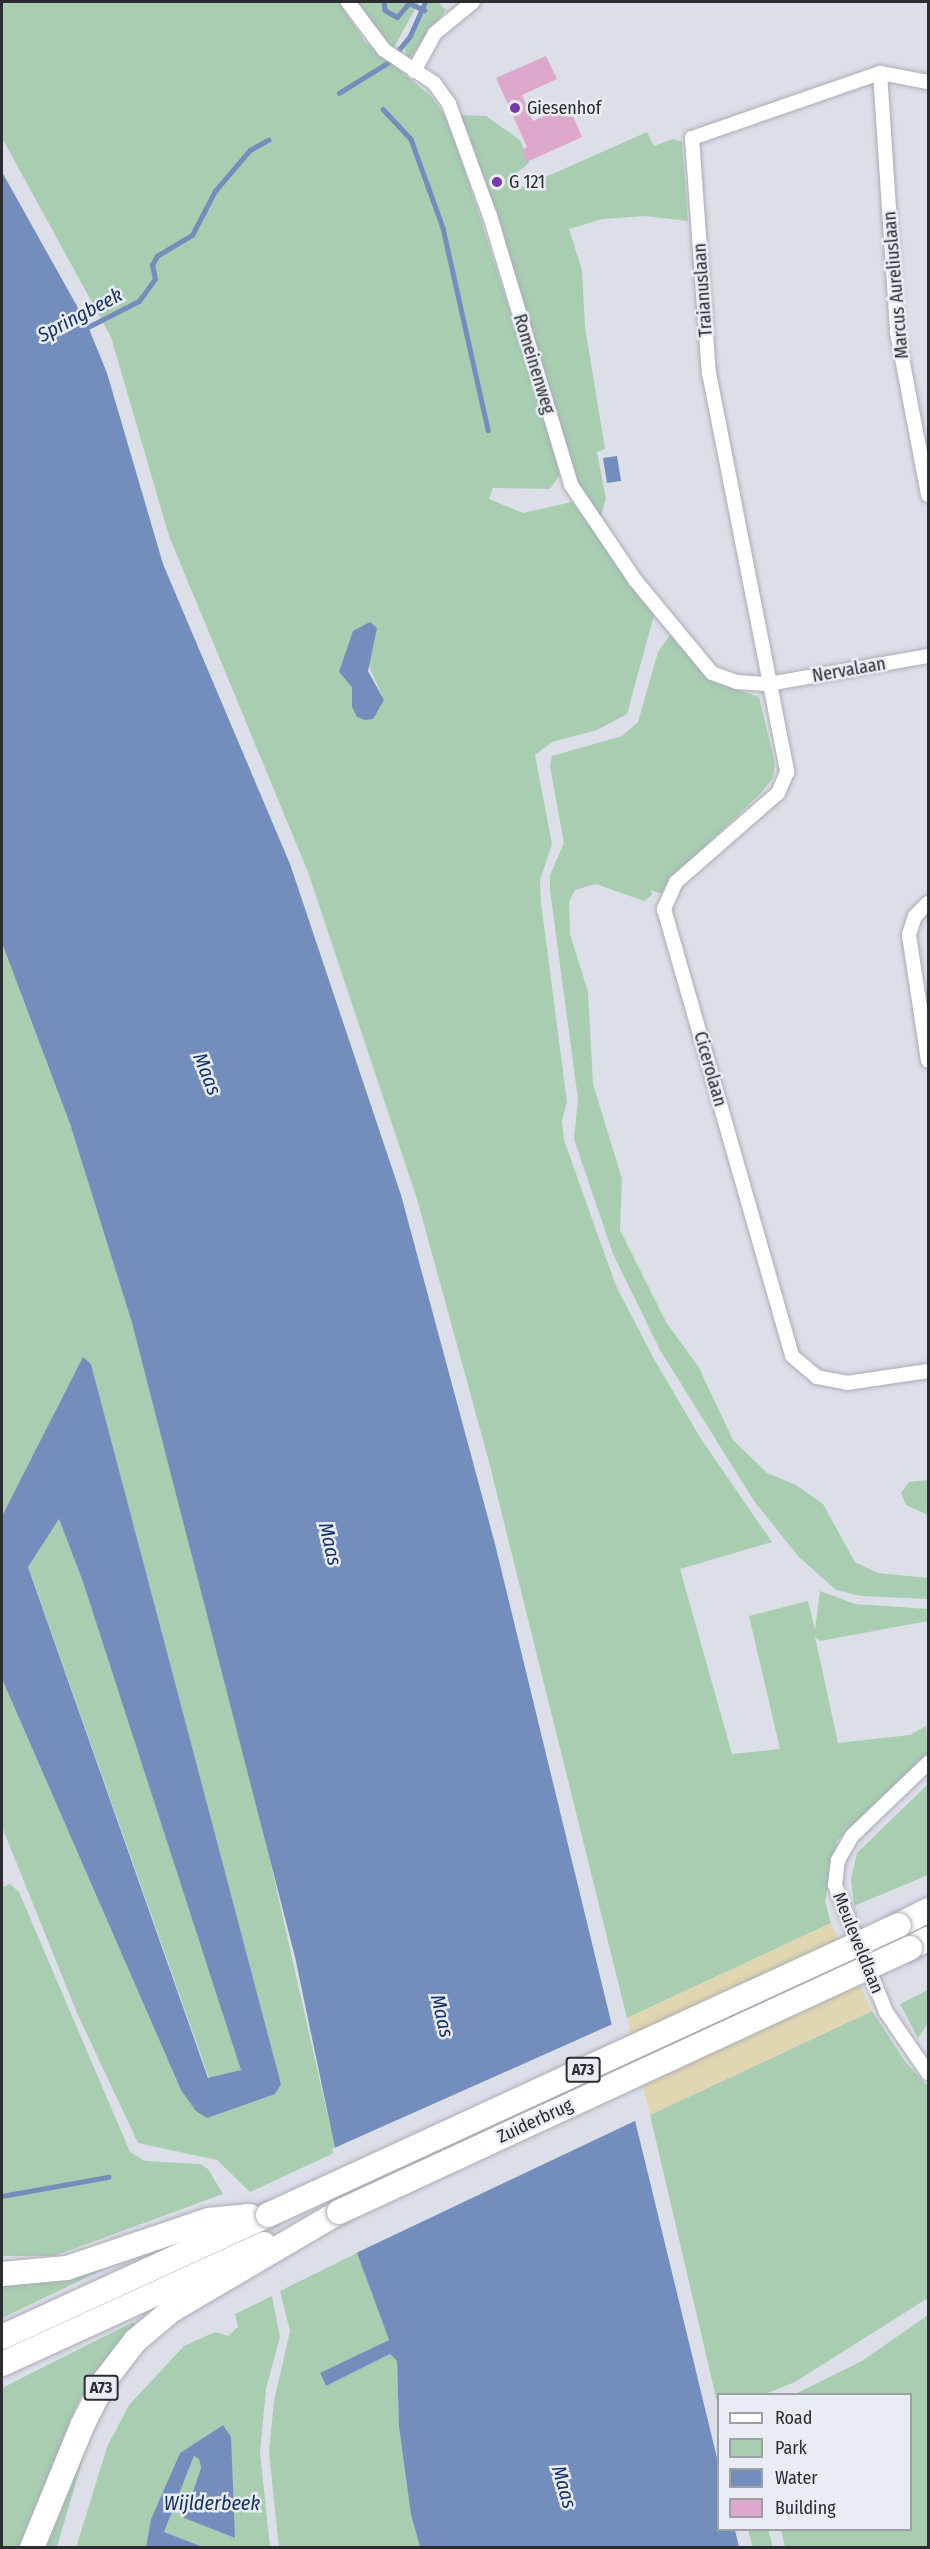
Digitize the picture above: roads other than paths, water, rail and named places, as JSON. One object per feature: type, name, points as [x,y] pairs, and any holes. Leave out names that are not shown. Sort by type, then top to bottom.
[{"type":"highway","name":"Zuiderbrug","points":[[214,2229],[268,2215],[928,1911]]},
{"type":"highway","name":"Zuiderbrug","points":[[228,2270],[339,2212],[919,1944]]},
{"type":"highway","name":"A73","points":[[2,2274],[67,2268],[214,2229]]},
{"type":"highway","name":"A73","points":[[2,2337],[214,2229]]},
{"type":"highway","name":"A73","points":[[2,2364],[228,2270]]},
{"type":"highway","name":"A73","points":[[33,2547],[105,2380],[135,2341],[172,2310],[228,2270]]},
{"type":"street","name":"Romeinenweg","points":[[348,2],[384,50],[434,83],[449,104],[467,148],[571,485],[635,580],[712,673],[737,682],[769,684]]},
{"type":"street","points":[[414,71],[435,33],[473,2]]},
{"type":"street","name":"Traianuslaan","points":[[769,684],[710,373],[692,138],[880,73],[928,82]]},
{"type":"street","name":"Marcus Aureliuslaan","points":[[880,73],[897,332],[928,495]]},
{"type":"street","name":"Nervalaan","points":[[769,684],[928,656]]},
{"type":"street","name":"Cicerolaan","points":[[769,684],[787,772],[778,793],[676,882],[664,909],[792,1356],[817,1377],[847,1383],[928,1371]]},
{"type":"street","points":[[928,903],[915,916],[909,935],[928,1061]]},
{"type":"street","name":"Meuleveldlaan","points":[[928,1763],[852,1836],[838,1860],[835,1885],[886,2012],[912,2056],[928,2073]]},
{"type":"water","name":"Maas","points":[[2,172],[87,324],[107,373],[163,564],[290,864],[401,1195],[495,1544],[717,2458],[717,2531],[735,2531],[739,2547],[420,2547],[411,2515],[399,2427],[397,2361],[390,2354],[326,2386],[320,2373],[389,2340],[357,2253],[295,1957],[132,1323],[70,1124],[2,943]]},
{"type":"water","points":[[617,456],[621,481],[607,483],[603,458]]},
{"type":"water","points":[[370,622],[377,628],[368,671],[384,700],[373,719],[365,720],[357,717],[352,707],[352,687],[339,672],[353,631]]},
{"type":"water","points":[[83,1357],[91,1364],[281,2084],[275,2094],[207,2118],[196,2111],[181,2090],[2,1679],[2,1516]],"holes":[[[59,1519],[83,1582],[241,2070],[208,2078],[28,1567]]]},
{"type":"water","name":"Wijlderbeek","points":[[223,2425],[231,2437],[235,2538],[184,2518],[201,2468],[199,2459],[194,2456],[164,2532],[203,2547],[146,2547],[151,2519],[180,2453]]},
{"type":"waterway","points":[[384,2],[385,10],[397,17],[409,3],[424,10]]},
{"type":"waterway","name":"Springbeek","points":[[339,93],[389,62],[410,36],[425,2]]},
{"type":"waterway","points":[[383,109],[411,139],[443,228],[488,430]]},
{"type":"waterway","name":"Springbeek","points":[[82,330],[139,301],[155,279],[152,265],[157,256],[192,235],[215,191],[250,150],[268,140]]},
{"type":"waterway","points":[[2,2196],[108,2177]]},
{"type":"place","name":"Giesenhof","points":[[515,108]]},
{"type":"place","name":"G 121","points":[[497,182]]}]
